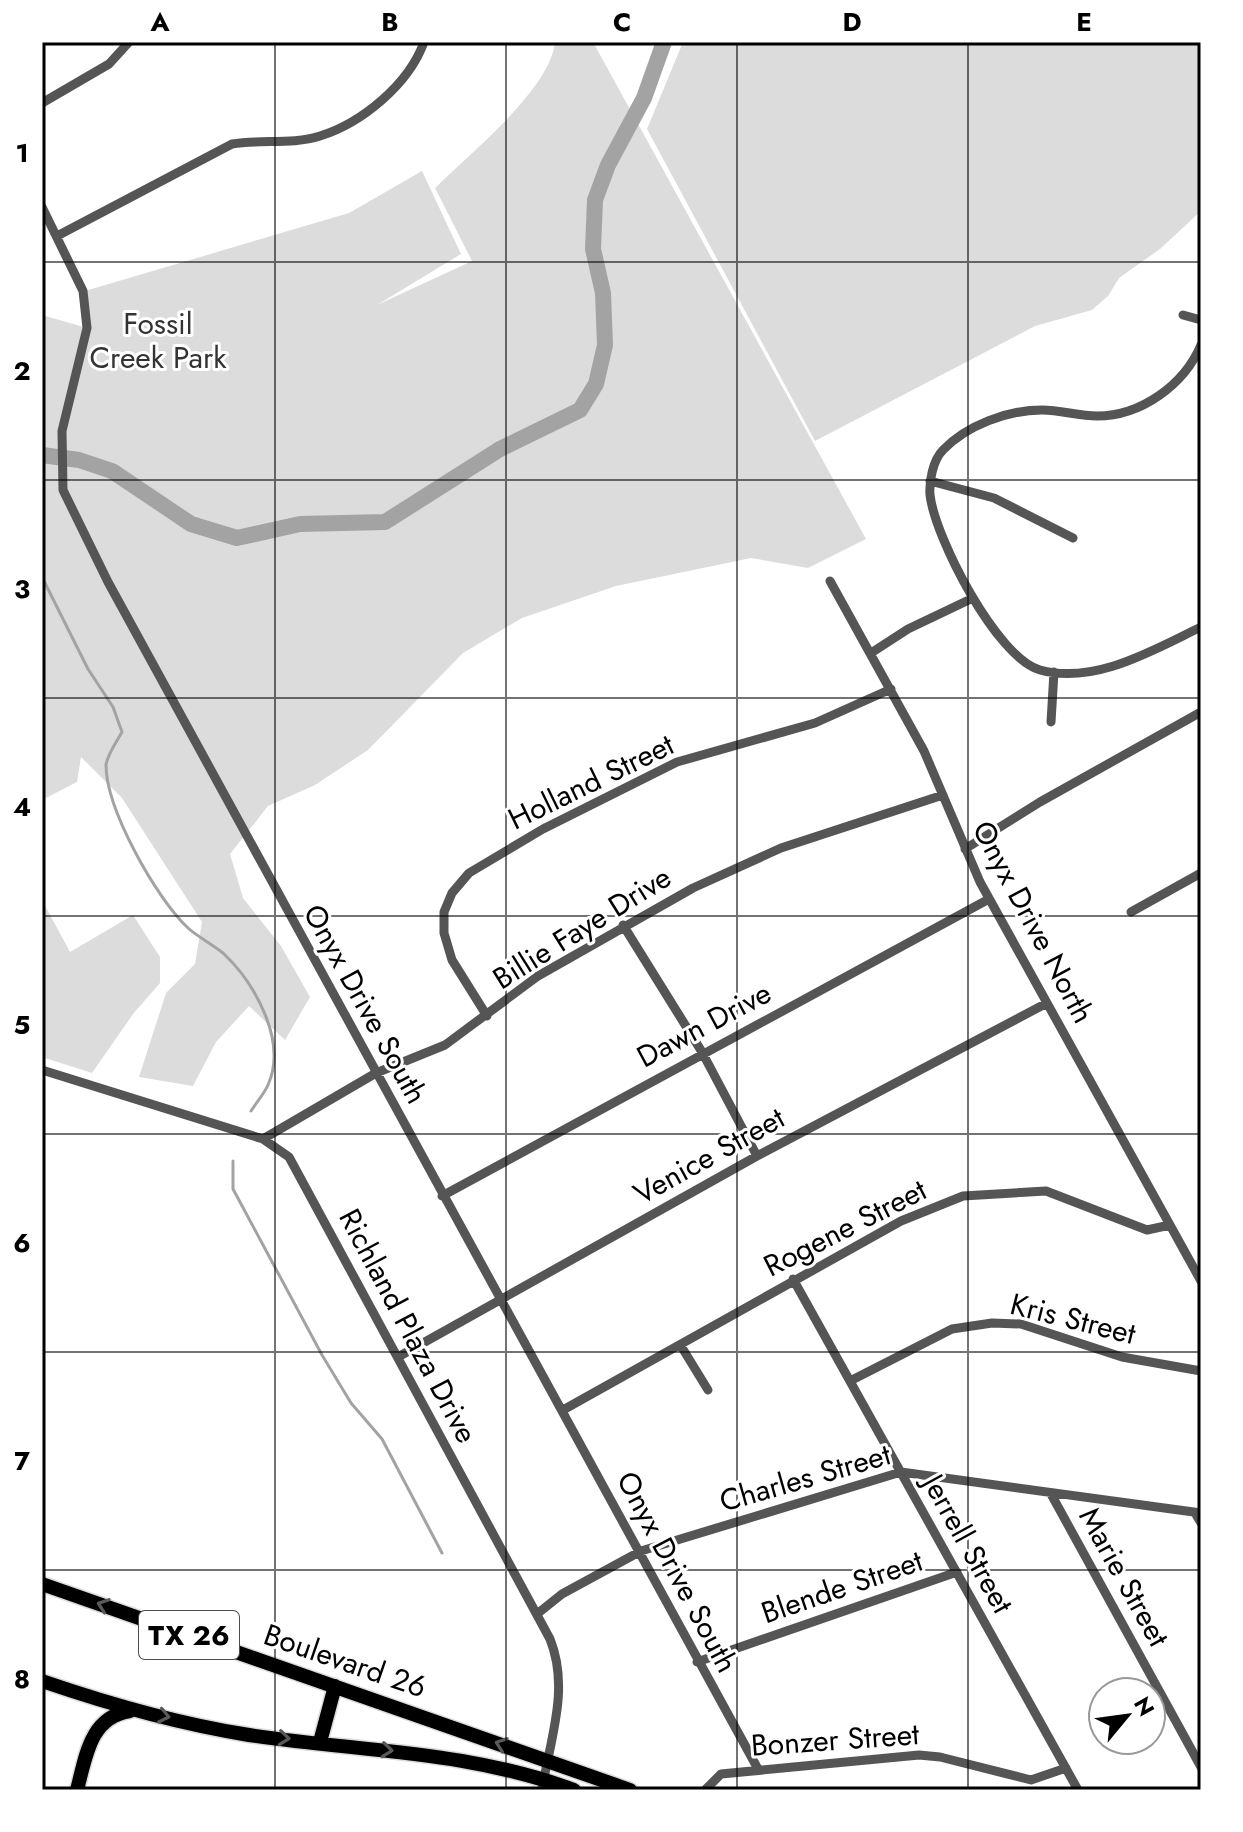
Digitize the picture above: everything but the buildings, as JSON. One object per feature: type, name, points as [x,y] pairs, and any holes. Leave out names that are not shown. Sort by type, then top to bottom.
[{"type":"main road","name":"Boulevard 26","points":[[42,1584],[630,1790]]},
{"type":"main road","points":[[42,1681],[134,1710],[248,1735],[454,1757],[543,1784],[574,1790]]},
{"type":"main road","points":[[320,1742],[335,1686]]},
{"type":"main road","points":[[77,1790],[101,1722],[112,1713],[134,1710]]},
{"type":"street","points":[[42,103],[109,64],[129,42]]},
{"type":"street","points":[[57,236],[232,144],[258,139],[297,140],[330,131],[398,87],[414,66],[424,42]]},
{"type":"street","name":"Onyx Drive South","points":[[42,207],[83,291],[87,328],[62,431],[63,490],[108,582],[442,1196],[503,1297],[641,1551],[697,1662],[758,1769]]},
{"type":"street","points":[[1183,315],[1201,320]]},
{"type":"street","points":[[1201,345],[1190,369],[1172,386],[1124,413],[1097,416],[1041,410],[1008,415],[977,426],[940,453],[930,481],[934,513],[973,598],[1000,640],[1026,666],[1054,672],[1099,670],[1201,627]]},
{"type":"street","points":[[930,481],[994,498],[1073,538]]},
{"type":"street","name":"Onyx Drive North","points":[[830,581],[891,689],[989,899],[1201,1281]]},
{"type":"street","points":[[871,653],[908,629],[973,598]]},
{"type":"street","points":[[1051,722],[1054,672]]},
{"type":"street","name":"Holland Street","points":[[487,1016],[452,960],[444,933],[444,912],[452,893],[469,873],[543,829],[677,762],[815,723],[891,689]]},
{"type":"street","points":[[965,849],[1040,802],[1201,712]]},
{"type":"street","name":"Billie Faye Drive","points":[[263,1139],[376,1073],[445,1045],[538,976],[623,925],[716,877],[781,848],[943,795]]},
{"type":"street","points":[[1131,912],[1201,873]]},
{"type":"street","name":"Dawn Drive","points":[[442,1196],[702,1052],[989,899]]},
{"type":"street","points":[[623,925],[702,1052],[757,1156]]},
{"type":"street","name":"Venice Street","points":[[398,1357],[757,1156],[1047,1003]]},
{"type":"street","name":"Richland Plaza Drive","points":[[42,1070],[263,1139],[289,1157],[550,1639],[560,1673],[543,1784]]},
{"type":"street","name":"Rogene Street","points":[[563,1410],[681,1346],[793,1279],[927,1208],[984,1192],[1046,1191],[1147,1230],[1170,1225]]},
{"type":"street","name":"Jerrell Street","points":[[793,1279],[1078,1790]]},
{"type":"street","name":"Kris Street","points":[[850,1381],[952,1329],[992,1323],[1021,1324],[1122,1357],[1201,1371]]},
{"type":"street","points":[[681,1346],[708,1390]]},
{"type":"street","name":"Charles Street","points":[[537,1614],[562,1594],[641,1551],[901,1472],[1198,1513]]},
{"type":"street","name":"Marie Street","points":[[1051,1494],[1201,1767]]},
{"type":"street","points":[[1198,1513],[1201,1523]]},
{"type":"street","name":"Blende Street","points":[[697,1662],[957,1572]]},
{"type":"street","name":"Bonzer Street","points":[[705,1790],[721,1774],[919,1755],[940,1757],[1031,1780],[1066,1768]]},
{"type":"green space","name":"Fossil Creek Park","points":[[555,42],[593,42],[866,539],[808,568],[751,558],[616,586],[522,618],[463,653],[368,750],[315,785],[268,806],[230,854],[243,898],[281,946],[310,997],[285,1040],[249,1006],[216,1042],[193,1086],[139,1077],[166,993],[195,964],[202,922],[122,798],[81,757],[77,782],[42,800],[42,315],[87,328],[89,334],[85,291],[349,213],[422,171],[461,254],[377,305],[472,261],[435,188],[487,140],[524,100],[550,61]]},
{"type":"green space","points":[[683,42],[1201,42],[1201,211],[1160,249],[1119,278],[1108,296],[1092,310],[1035,326],[815,441],[647,129]]},
{"type":"green space","points":[[42,900],[70,952],[133,915],[160,957],[160,983],[133,1014],[92,1073],[42,1057]]},
{"type":"waterway","points":[[42,455],[79,460],[112,471],[191,524],[237,538],[300,524],[385,522],[500,449],[580,410],[596,384],[605,345],[603,293],[593,249],[595,200],[608,165],[644,98],[664,42]]},
{"type":"waterway","points":[[42,577],[88,669],[113,707],[122,732],[106,765],[114,805],[135,852],[175,914],[235,965],[265,1013],[274,1050],[273,1068],[266,1088],[251,1111]]},
{"type":"waterway","points":[[233,1161],[233,1189],[322,1355],[351,1403],[382,1439],[442,1553]]}]
